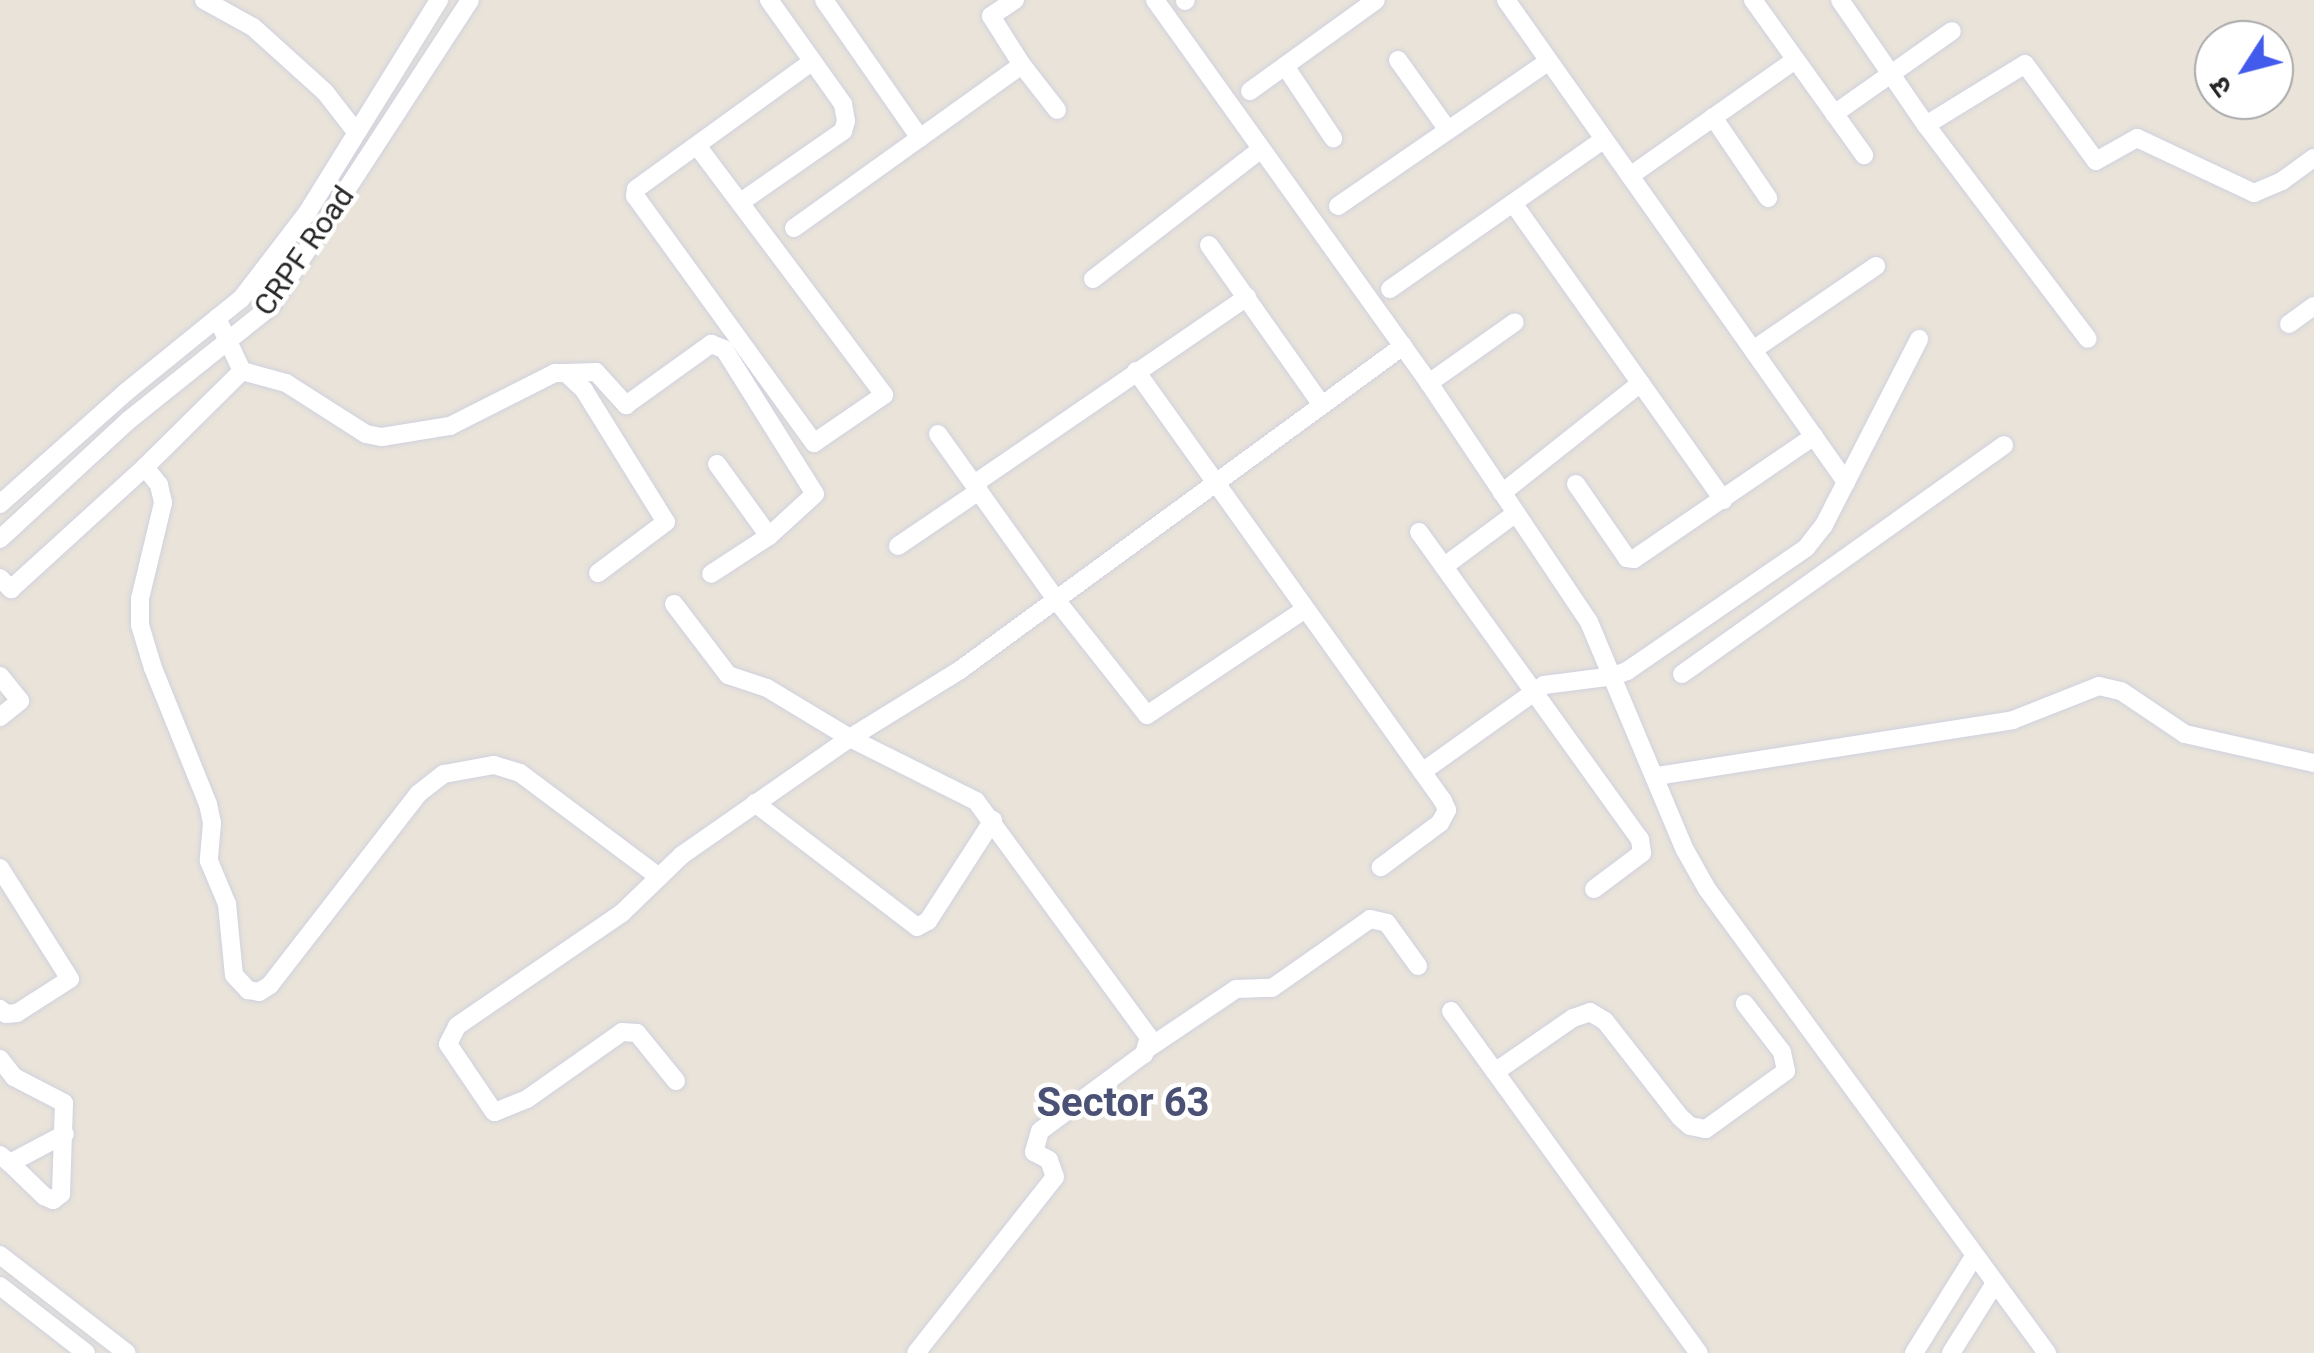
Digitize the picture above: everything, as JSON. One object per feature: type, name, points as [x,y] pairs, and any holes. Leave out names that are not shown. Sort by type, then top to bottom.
[{"type":"street","points":[[204,0],[253,28],[324,92],[356,132]]},
{"type":"street","points":[[0,504],[217,318],[271,265],[439,0]]},
{"type":"street","name":"CRPF Road","points":[[0,540],[177,378],[226,345],[270,307],[470,0]]},
{"type":"street","points":[[748,197],[843,131],[843,104],[770,0]]},
{"type":"street","points":[[824,0],[920,138]]},
{"type":"street","points":[[980,0],[1057,110]]},
{"type":"street","points":[[991,16],[1015,0]]},
{"type":"street","points":[[1155,0],[1429,383],[1589,622],[1685,850],[1707,890],[2047,1353]]},
{"type":"street","points":[[1506,0],[1846,482]]},
{"type":"street","points":[[1753,0],[1864,155]]},
{"type":"street","points":[[1840,0],[1926,126],[2088,338]]},
{"type":"street","points":[[1250,91],[1373,1]]},
{"type":"street","points":[[1834,114],[1952,30]]},
{"type":"street","points":[[1398,60],[1448,130]]},
{"type":"street","points":[[1338,206],[1548,60]]},
{"type":"street","points":[[1630,176],[1795,60]]},
{"type":"street","points":[[698,147],[884,395],[814,444],[636,202],[636,189],[812,61]]},
{"type":"street","points":[[1926,126],[2023,64],[2096,161],[2137,138],[2254,193],[2282,181],[2314,158]]},
{"type":"street","points":[[794,228],[1022,65]]},
{"type":"street","points":[[1284,66],[1333,138]]},
{"type":"street","points":[[1713,118],[1768,198]]},
{"type":"street","points":[[1390,289],[1604,139]]},
{"type":"street","points":[[1093,279],[1260,149]]},
{"type":"street","points":[[1514,203],[1723,500]]},
{"type":"street","points":[[1209,244],[1322,405]]},
{"type":"street","points":[[1754,350],[1876,266]]},
{"type":"street","points":[[898,546],[1136,371],[1247,297]]},
{"type":"street","points":[[2289,324],[2314,306]]},
{"type":"street","points":[[217,318],[226,345],[242,371],[286,383],[366,434],[382,437],[450,426],[555,373],[596,372],[626,405],[712,344],[724,349],[814,494],[769,536],[711,574]]},
{"type":"street","points":[[1429,383],[1516,322]]},
{"type":"street","points":[[1422,772],[1552,682],[1614,676],[1714,612],[1817,537],[1919,339]]},
{"type":"street","points":[[676,1081],[637,1033],[622,1032],[527,1100],[494,1112],[448,1044],[458,1026],[622,913],[682,854],[850,738],[960,670],[1403,346]]},
{"type":"street","points":[[4,589],[145,467],[242,371]]},
{"type":"street","points":[[1136,371],[1443,801],[1445,817],[1381,867]]},
{"type":"street","points":[[566,373],[584,390],[666,522],[598,573]]},
{"type":"street","points":[[1502,493],[1641,383]]},
{"type":"street","points":[[938,434],[1057,601],[1146,715],[1304,610]]},
{"type":"street","points":[[1576,484],[1627,558],[1634,559],[1814,436]]},
{"type":"street","points":[[1682,674],[2004,445]]},
{"type":"street","points":[[717,464],[769,536]]},
{"type":"street","points":[[145,467],[163,497],[140,599],[140,625],[152,668],[208,804],[209,861],[227,904],[234,975],[239,984],[254,992],[270,985],[406,807],[444,774],[494,764],[520,773],[658,878]]},
{"type":"street","points":[[1446,565],[1516,514]]},
{"type":"street","points":[[1419,532],[1536,690],[1643,846],[1636,859],[1594,889]]},
{"type":"street","points":[[674,604],[728,675],[767,688],[850,738],[965,793],[992,820],[1146,1029],[1147,1049]]},
{"type":"street","points":[[1714,612],[1733,638]]},
{"type":"street","points":[[0,676],[20,701],[0,717]]},
{"type":"street","points":[[1656,776],[2013,720],[2100,686],[2115,688],[2185,734],[2314,763]]},
{"type":"street","points":[[755,804],[917,927],[928,922],[992,820]]},
{"type":"street","points":[[0,868],[70,979],[17,1012],[6,1014],[0,1009]]},
{"type":"street","points":[[916,1353],[1055,1177],[1049,1160],[1034,1152],[1040,1131],[1147,1049],[1236,988],[1272,988],[1370,919],[1387,923],[1418,966]]},
{"type":"street","points":[[1495,1072],[1572,1018],[1590,1012],[1605,1021],[1680,1117],[1690,1126],[1706,1129],[1786,1071],[1782,1052],[1745,1004]]},
{"type":"street","points":[[1450,1011],[1700,1353]]},
{"type":"street","points":[[0,1059],[14,1077],[64,1103],[65,1134],[61,1194],[53,1200],[3,1158],[65,1134]]},
{"type":"street","points":[[0,1255],[126,1353]]},
{"type":"street","points":[[1914,1353],[1975,1255]]},
{"type":"street","points":[[1951,1353],[1995,1283]]},
{"type":"street","points":[[0,1286],[84,1352]]},
{"type":"district","name":"Sector 63","points":[[1123,1103]]}]
